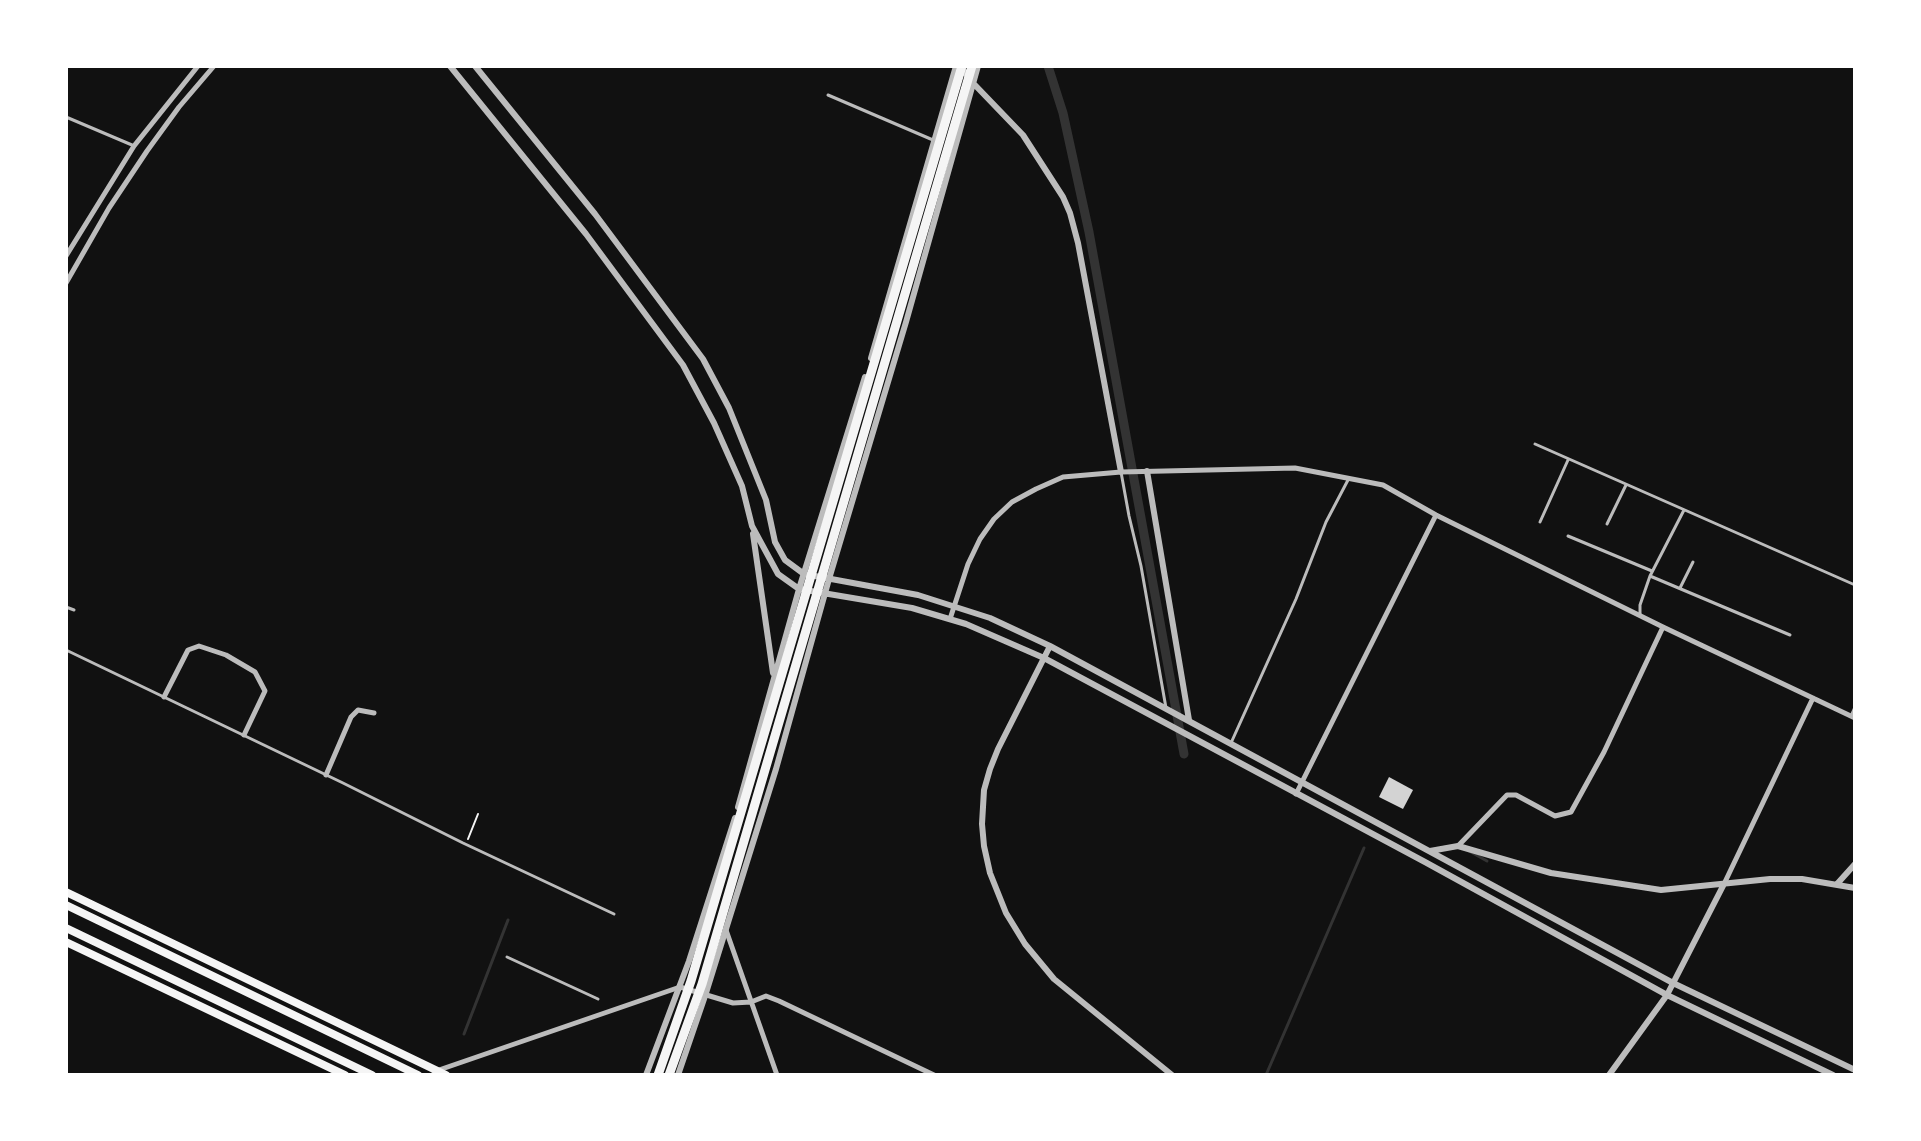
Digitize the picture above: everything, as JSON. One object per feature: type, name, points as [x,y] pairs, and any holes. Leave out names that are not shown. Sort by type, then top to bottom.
[{"type":"highway","points":[[658,1075],[691,981],[959,66]]},
{"type":"highway","points":[[669,1075],[706,969],[975,66]]},
{"type":"main road","points":[[66,892],[370,1037],[438,1074]]},
{"type":"main road","points":[[66,905],[418,1075]]},
{"type":"main road","points":[[66,928],[372,1075]]},
{"type":"main road","points":[[66,942],[345,1075]]},
{"type":"street","points":[[66,256],[134,146],[198,66]]},
{"type":"street","points":[[66,283],[109,208],[167,124],[214,66]]},
{"type":"street","points":[[450,66],[586,234],[683,365],[709,413],[742,486],[752,526],[773,675]]},
{"type":"street","points":[[475,66],[595,214],[703,359],[729,408],[766,500],[775,542],[785,560],[804,574],[918,595],[990,618],[1050,646],[1673,983],[1855,1070]]},
{"type":"street","points":[[959,66],[1023,135],[1070,213],[1121,472]]},
{"type":"street","points":[[646,1075],[680,987],[737,811],[773,675],[868,368],[933,140],[959,66]]},
{"type":"street","points":[[678,1075],[776,769],[906,322],[973,83],[975,66]]},
{"type":"street","points":[[156,117],[167,124]]},
{"type":"street","points":[[950,619],[968,564],[994,519],[1012,502],[1063,477],[1121,472],[1295,468],[1383,485],[1436,515],[1853,717]]},
{"type":"street","points":[[1147,471],[1189,720]]},
{"type":"street","points":[[1296,794],[1436,515]]},
{"type":"street","points":[[752,526],[778,574],[799,589],[912,608],[988,632],[1044,658],[1667,995],[1833,1075]]},
{"type":"street","points":[[1458,846],[1507,795],[1516,795],[1555,816],[1571,812],[1604,752],[1663,627]]},
{"type":"street","points":[[164,697],[188,650],[199,646],[226,655],[255,672],[265,691],[244,735]]},
{"type":"street","points":[[1050,646],[998,749],[984,790],[982,824],[990,873],[1006,913],[1025,944],[1054,979],[1172,1075]]},
{"type":"street","points":[[1609,1075],[1667,995],[1813,698]]},
{"type":"street","points":[[326,775],[351,717],[358,710],[374,713]]},
{"type":"street","points":[[1430,851],[1458,846],[1551,873],[1661,890],[1770,879],[1802,879],[1855,888]]},
{"type":"street","points":[[1425,862],[1430,851]]},
{"type":"street","points":[[1837,884],[1855,864]]},
{"type":"street","points":[[726,930],[777,1075]]},
{"type":"street","points":[[438,1074],[680,987],[733,1003],[751,1002],[766,996],[934,1075]]},
{"type":"lane","points":[[828,95],[933,140]]},
{"type":"lane","points":[[66,117],[134,146]]},
{"type":"lane","points":[[1535,444],[1855,585]]},
{"type":"lane","points":[[1540,522],[1568,459]]},
{"type":"lane","points":[[1121,472],[1166,708]]},
{"type":"lane","points":[[1231,743],[1296,599],[1326,522],[1349,477]]},
{"type":"lane","points":[[1607,524],[1626,485]]},
{"type":"lane","points":[[1640,615],[1640,605],[1651,573],[1684,510]]},
{"type":"lane","points":[[1568,536],[1790,635]]},
{"type":"lane","points":[[1680,588],[1693,562]]},
{"type":"lane","points":[[66,607],[74,610]]},
{"type":"lane","points":[[66,650],[614,914]]},
{"type":"lane","points":[[1853,717],[1855,707]]},
{"type":"lane","points":[[507,957],[598,999]]},
{"type":"path","points":[[466,844],[478,814]]},
{"type":"building","points":[[1389,777],[1413,790],[1403,809],[1379,797]]},
{"type":"waterway","points":[[1048,66],[1063,113],[1089,232],[1184,754]]},
{"type":"waterway","points":[[1266,1075],[1364,848]]},
{"type":"waterway","points":[[1469,851],[1487,861]]},
{"type":"waterway","points":[[464,1034],[508,920]]}]
